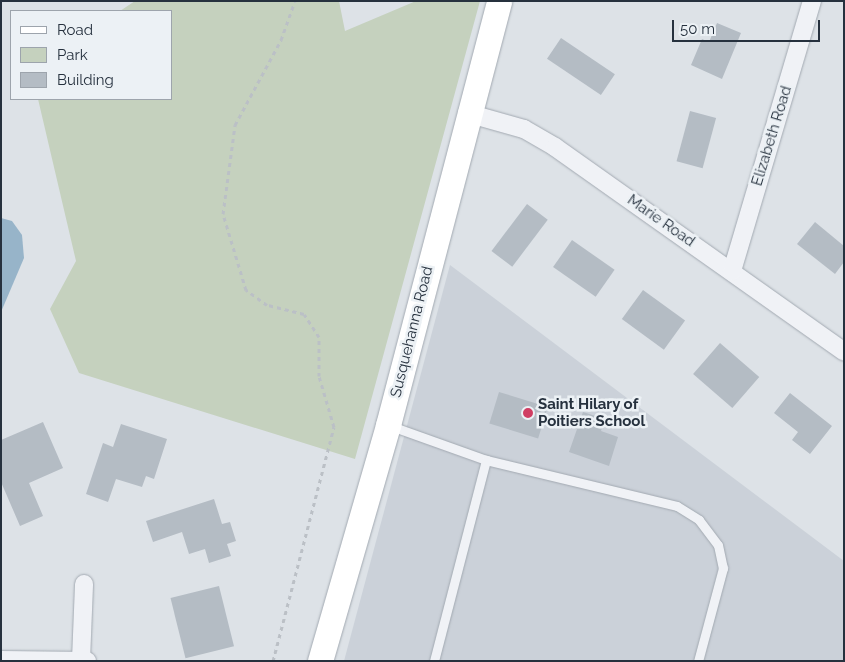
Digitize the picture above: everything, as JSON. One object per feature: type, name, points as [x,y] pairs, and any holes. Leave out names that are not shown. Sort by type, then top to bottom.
[{"type":"main road","name":"Susquehanna Road","points":[[320,661],[388,425],[467,113],[499,1]]},
{"type":"street","name":"Elizabeth Road","points":[[732,271],[812,1]]},
{"type":"street","name":"Marie Road","points":[[467,113],[524,129],[555,147],[844,352]]},
{"type":"street","points":[[1,660],[84,660],[84,584]]},
{"type":"lane","points":[[388,425],[486,460],[677,506],[699,520],[718,544],[723,568],[698,661]]},
{"type":"lane","points":[[434,661],[486,460]]},
{"type":"path","points":[[273,661],[334,427],[319,376],[319,337],[304,314],[267,305],[246,290],[222,214],[235,126],[281,40],[295,1]]},
{"type":"shaded area","name":"Saint Hilary of Poitiers School","points":[[450,265],[844,561],[844,661],[344,661]]},
{"type":"green space","points":[[135,1],[339,1],[345,31],[416,1],[480,1],[355,459],[79,373],[50,309],[76,261],[38,100],[172,100],[172,10],[122,10]]},
{"type":"water","points":[[1,218],[12,221],[22,235],[24,258],[1,312]]},
{"type":"building","points":[[717,23],[741,33],[722,79],[691,65],[702,39],[709,42]]},
{"type":"building","points":[[561,38],[615,74],[601,95],[547,59]]},
{"type":"building","points":[[690,111],[716,118],[703,168],[677,161]]},
{"type":"building","points":[[527,204],[548,220],[512,267],[491,251]]},
{"type":"building","points":[[815,222],[844,246],[844,262],[835,274],[797,244]]},
{"type":"building","points":[[572,240],[615,270],[596,297],[553,267]]},
{"type":"building","points":[[643,290],[685,321],[664,350],[622,319]]},
{"type":"building","points":[[720,343],[759,377],[732,408],[693,374]]},
{"type":"building","points":[[499,392],[548,407],[538,438],[489,424]]},
{"type":"building","points":[[790,393],[832,426],[810,454],[792,440],[798,432],[774,413]]},
{"type":"building","points":[[583,412],[605,419],[601,431],[618,437],[609,466],[569,452]]},
{"type":"building","points":[[43,422],[63,468],[29,483],[43,516],[20,526],[1,482],[1,440]]},
{"type":"building","points":[[121,424],[167,439],[154,479],[146,476],[142,487],[116,479],[108,502],[86,494],[103,443],[113,447]]},
{"type":"building","points":[[214,499],[222,524],[230,522],[236,541],[227,544],[231,556],[209,563],[205,549],[189,554],[182,532],[153,542],[146,521]]},
{"type":"building","points":[[219,586],[234,646],[185,658],[170,598]]},
{"type":"place","name":"Saint Hilary of Poitiers School","points":[[528,413]]}]
